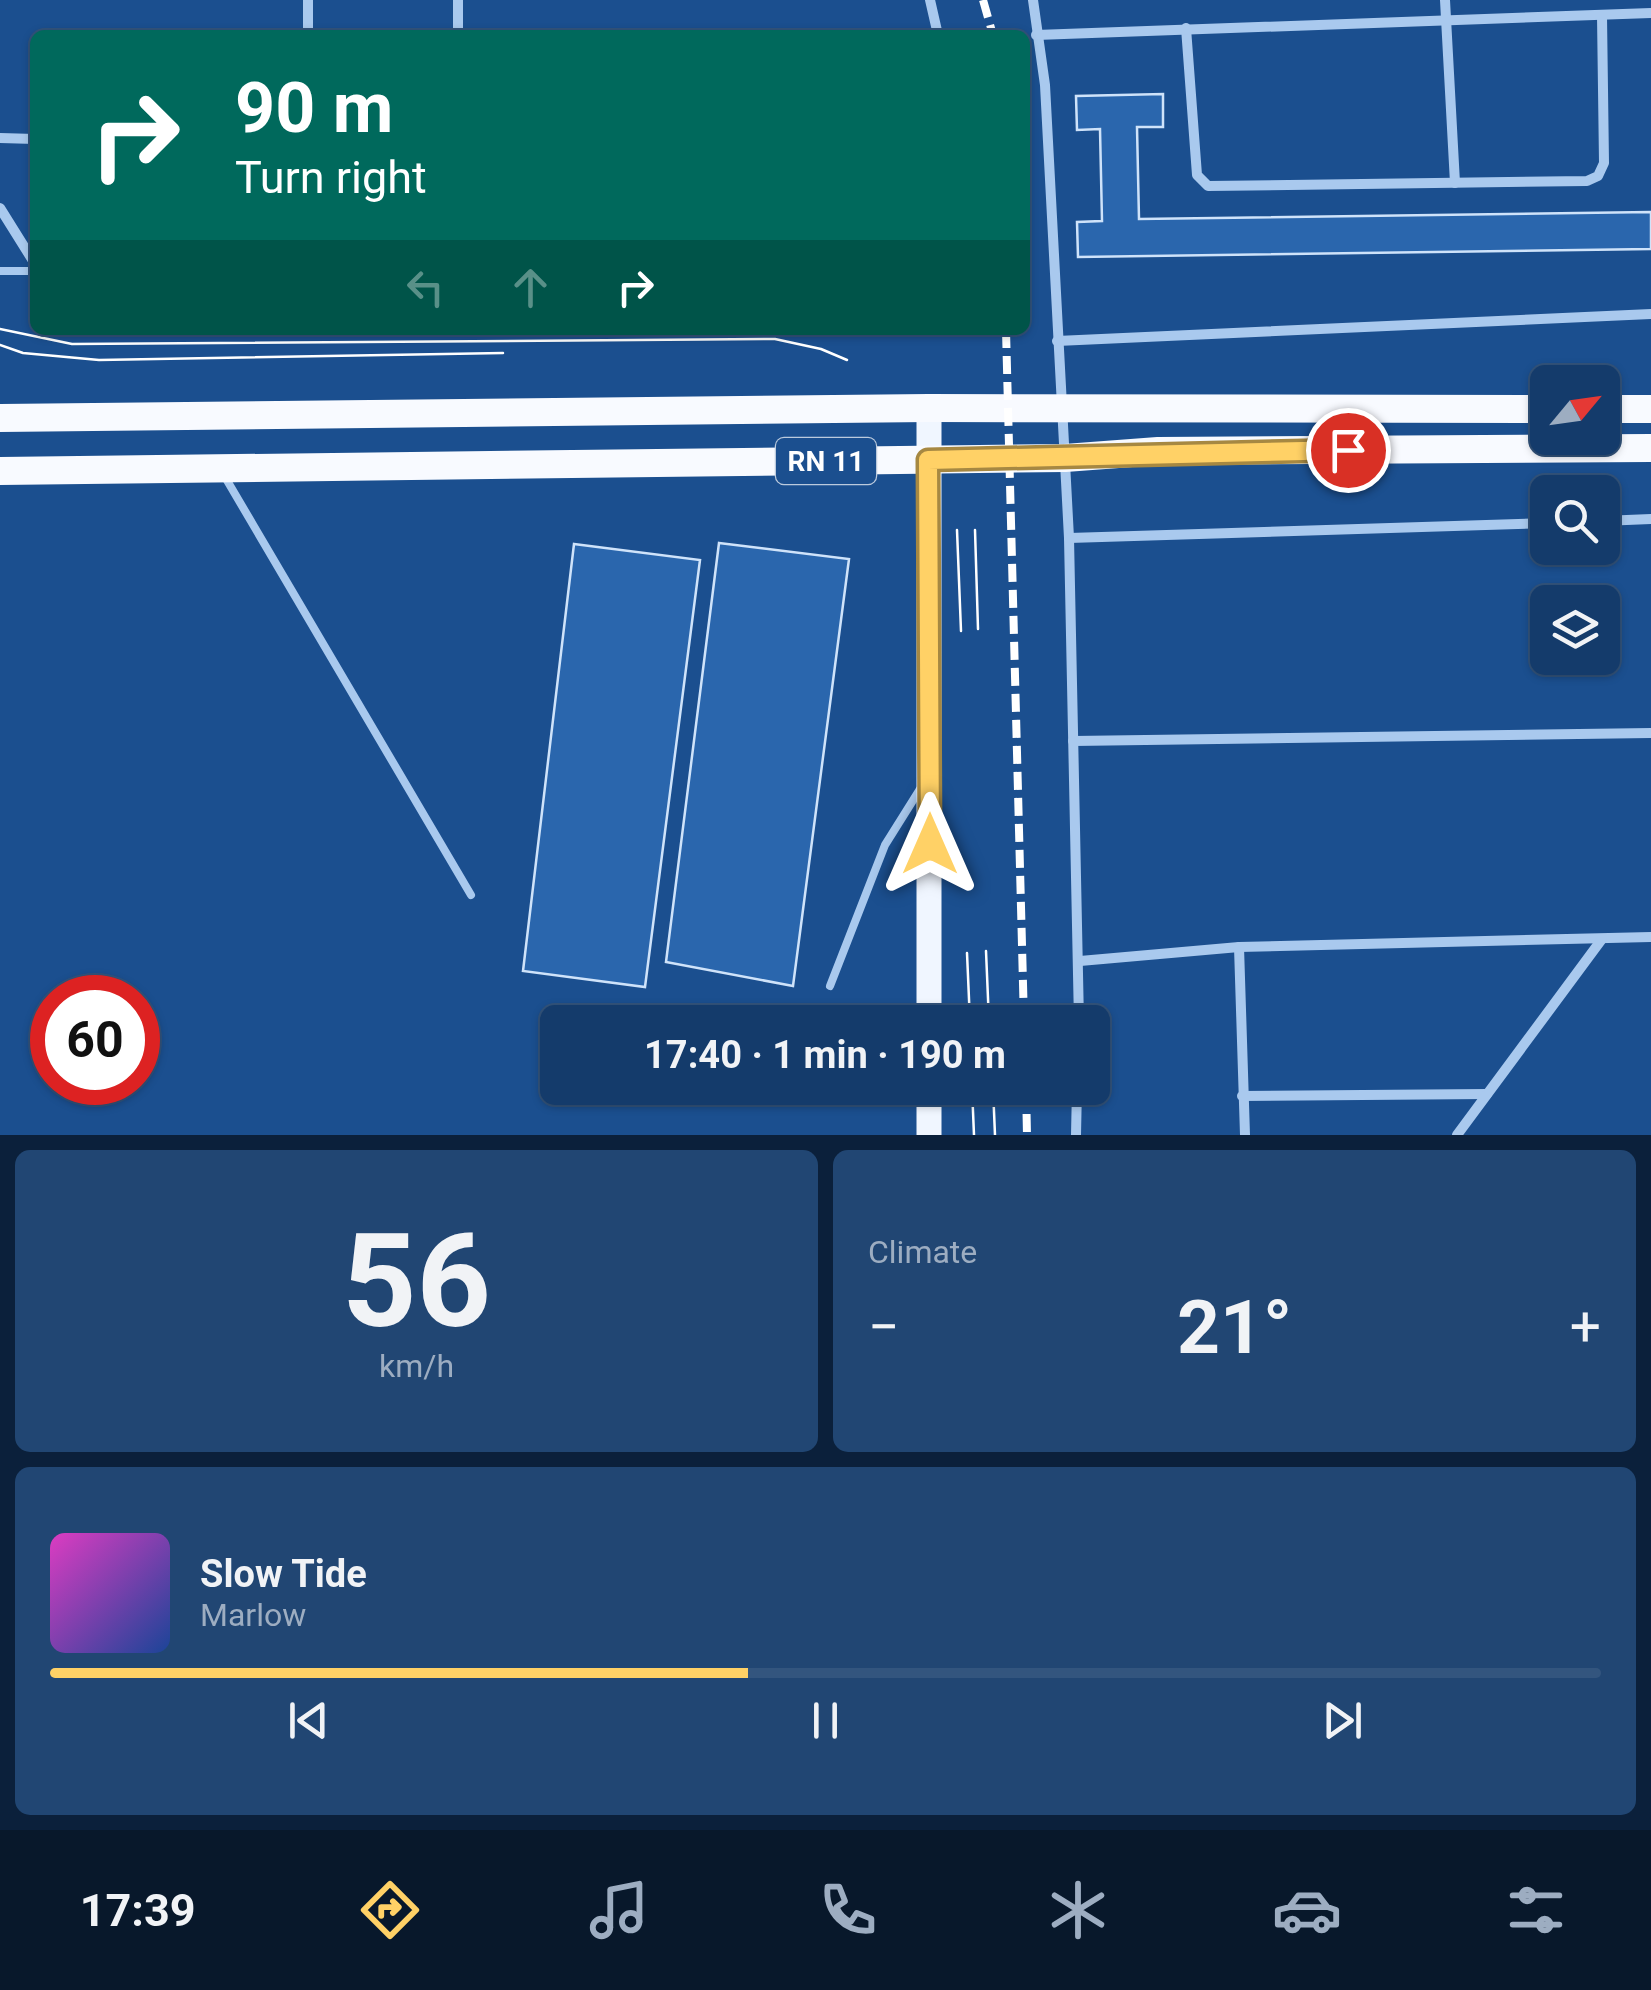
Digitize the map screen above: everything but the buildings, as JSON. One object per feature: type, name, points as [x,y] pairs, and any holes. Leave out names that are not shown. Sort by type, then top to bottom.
[{"type":"highway","name":"RN 11","points":[[9,415],[929,408],[1530,409]]},
{"type":"highway","points":[[1620,409],[1651,409]]},
{"type":"highway","name":"RN 11","points":[[0,471],[1066,458],[1158,451],[1651,448]]},
{"type":"main road","points":[[929,408],[930,1005]]},
{"type":"main road","points":[[929,1105],[929,1135]]},
{"type":"street","points":[[308,0],[308,30]]},
{"type":"street","points":[[458,0],[458,30]]},
{"type":"street","points":[[930,0],[937,30]]},
{"type":"street","points":[[1033,0],[1045,85],[1070,538],[1079,1005]]},
{"type":"street","points":[[1445,0],[1455,183]]},
{"type":"street","points":[[1036,35],[1651,14]]},
{"type":"street","points":[[1186,28],[1200,182],[1208,186],[1588,181],[1598,176],[1604,164],[1602,16]]},
{"type":"street","points":[[0,138],[30,139]]},
{"type":"street","points":[[0,208],[30,259]]},
{"type":"street","points":[[1057,341],[1651,314]]},
{"type":"street","points":[[1620,520],[1651,519]]},
{"type":"street","points":[[1070,538],[1530,523]]},
{"type":"street","points":[[1073,741],[1651,733]]},
{"type":"street","points":[[1080,962],[1240,947],[1651,937]]},
{"type":"street","points":[[1457,1135],[1602,938]]},
{"type":"street","points":[[1240,947],[1244,1135]]},
{"type":"street","points":[[1242,1096],[1487,1094]]},
{"type":"street","points":[[1076,1135],[1077,1105]]},
{"type":"lane","points":[[0,270],[30,268]]},
{"type":"lane","points":[[220,469],[471,895]]},
{"type":"lane","points":[[830,986],[886,845],[930,773]]},
{"type":"tram line","points":[[0,329],[72,344],[775,339],[821,349],[847,360]]},
{"type":"tram line","points":[[0,345],[23,353],[99,360],[503,353]]},
{"type":"tram line","points":[[957,530],[961,631]]},
{"type":"tram line","points":[[975,530],[978,629]]},
{"type":"tram line","points":[[986,951],[988,1005]]},
{"type":"tram line","points":[[967,953],[969,1005]]},
{"type":"tram line","points":[[973,1105],[974,1135]]},
{"type":"tram line","points":[[994,1105],[995,1135]]},
{"type":"railway","points":[[983,0],[992,30]]},
{"type":"railway","points":[[1006,335],[1024,1005]]},
{"type":"railway","points":[[1026,1105],[1027,1135]]},
{"type":"route","points":[[930,844],[928,460],[1066,458],[1158,451],[1348,450]]}]
